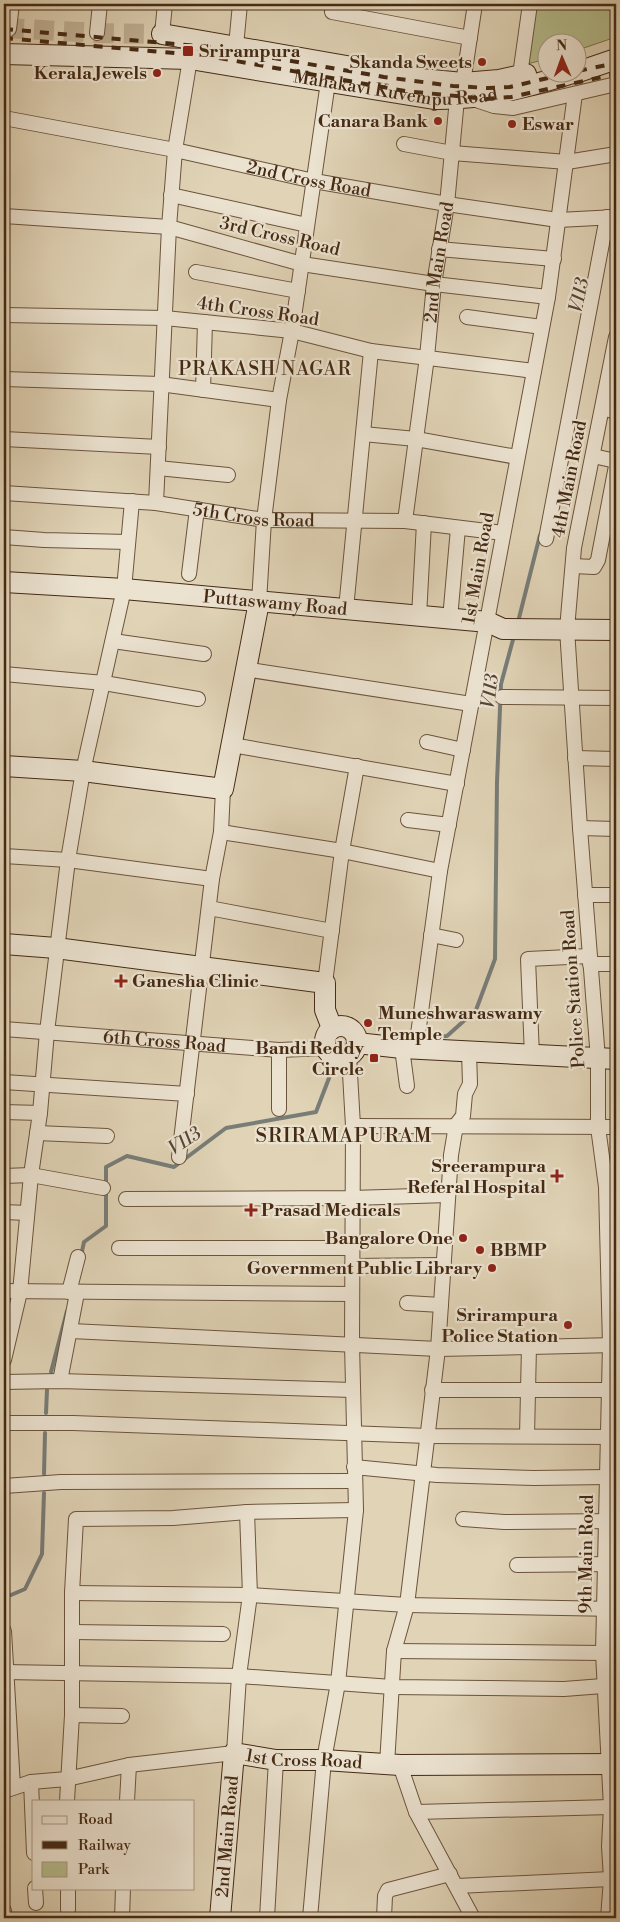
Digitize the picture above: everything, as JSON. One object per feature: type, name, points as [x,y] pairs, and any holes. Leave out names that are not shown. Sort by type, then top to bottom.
[{"type":"main road","name":"Mahakavi Kuvempu Road","points":[[162,34],[421,79],[464,94],[499,80],[538,71]]},
{"type":"main road","points":[[588,56],[616,46]]},
{"type":"main road","name":"Mahakavi Kuvempu Road","points":[[4,54],[190,59],[434,99],[464,94],[499,94],[542,82]]},
{"type":"main road","name":"Mahakavi Kuvempu Road","points":[[588,68],[616,58]]},
{"type":"main road","name":"Puttaswamy Road","points":[[4,582],[124,589],[450,619],[495,626],[547,630],[616,630]]},
{"type":"main road","points":[[4,766],[83,771],[223,789],[244,669],[259,602]]},
{"type":"main road","points":[[4,944],[56,948],[325,983],[325,1010],[332,1028]]},
{"type":"main road","points":[[353,1050],[355,1033],[347,1026],[342,1025],[332,1028],[326,1037],[326,1048],[333,1056],[338,1058],[353,1050],[413,1043],[469,1051],[607,1059]]},
{"type":"main road","name":"1st Cross Road","points":[[234,1753],[276,1760],[324,1760],[393,1765],[613,1764]]},
{"type":"main road","name":"2nd Main Road","points":[[220,1918],[234,1753]]},
{"type":"street","points":[[9,29],[12,4]]},
{"type":"street","points":[[97,33],[100,4]]},
{"type":"street","points":[[162,34],[165,4]]},
{"type":"street","points":[[236,46],[240,4]]},
{"type":"street","name":"2nd Main Road","points":[[405,521],[427,357],[434,284],[447,204],[452,152],[464,94],[475,4]]},
{"type":"street","points":[[520,75],[530,4]]},
{"type":"street","points":[[333,8],[470,38]]},
{"type":"street","points":[[156,503],[160,384],[171,195],[175,150],[190,59]]},
{"type":"street","points":[[259,602],[264,520],[279,400],[292,331],[328,82]]},
{"type":"street","points":[[464,94],[494,106],[513,108],[616,84]]},
{"type":"street","name":"1st Main Road","points":[[407,1086],[440,871],[471,704],[495,626],[503,533],[548,297],[575,94]]},
{"type":"street","name":"2nd Cross Road","points":[[4,118],[175,150],[314,181],[447,204],[558,220],[612,217]]},
{"type":"street","points":[[404,144],[452,152],[567,162],[616,154]]},
{"type":"street","points":[[171,195],[307,224]]},
{"type":"street","name":"3rd Cross Road","points":[[4,216],[169,227],[302,264],[434,284],[548,297]]},
{"type":"street","points":[[546,539],[612,217]]},
{"type":"street","points":[[439,249],[554,259]]},
{"type":"street","points":[[196,272],[298,291]]},
{"type":"street","name":"4th Cross Road","points":[[4,315],[165,318],[292,331],[371,351],[534,371]]},
{"type":"street","points":[[467,317],[542,327]]},
{"type":"street","points":[[203,390],[205,322]]},
{"type":"street","name":"4th Main Road","points":[[567,630],[574,548],[593,456],[609,410],[616,337]]},
{"type":"street","points":[[346,610],[371,351]]},
{"type":"street","points":[[4,379],[160,384],[279,400]]},
{"type":"street","points":[[363,434],[416,439],[517,457]]},
{"type":"street","points":[[4,440],[159,447]]},
{"type":"street","points":[[593,456],[616,461]]},
{"type":"street","points":[[573,566],[594,567],[600,551],[613,494],[616,466]]},
{"type":"street","points":[[158,468],[228,475]]},
{"type":"street","points":[[588,486],[613,494]]},
{"type":"street","name":"5th Cross Road","points":[[4,493],[156,503],[264,520],[405,521],[503,533]]},
{"type":"street","points":[[4,1360],[20,1292],[56,948],[68,860],[83,771],[124,589],[132,501]]},
{"type":"street","points":[[189,574],[197,509]]},
{"type":"street","points":[[419,616],[424,523]]},
{"type":"street","points":[[450,619],[458,528]]},
{"type":"street","points":[[4,536],[54,541],[128,542]]},
{"type":"street","name":"Police Station Road","points":[[567,630],[590,960],[607,1059],[598,1126],[611,1187],[613,1345]]},
{"type":"street","points":[[113,641],[204,654]]},
{"type":"street","points":[[244,669],[471,704]]},
{"type":"street","points":[[4,674],[104,683],[198,699]]},
{"type":"street","points":[[502,697],[616,698]]},
{"type":"street","points":[[427,742],[463,750]]},
{"type":"street","points":[[232,744],[457,784]]},
{"type":"street","points":[[575,758],[616,759]]},
{"type":"street","points":[[325,983],[342,851],[357,766]]},
{"type":"street","points":[[179,1157],[203,968],[212,879],[221,832],[223,789]]},
{"type":"street","points":[[408,820],[449,825]]},
{"type":"street","points":[[580,828],[616,829]]},
{"type":"street","points":[[221,832],[342,851],[440,871]]},
{"type":"street","points":[[4,856],[68,860],[212,879]]},
{"type":"street","points":[[585,895],[616,895]]},
{"type":"street","points":[[209,908],[332,930]]},
{"type":"street","points":[[431,935],[456,940]]},
{"type":"street","points":[[532,1056],[528,958],[590,960],[616,964]]},
{"type":"street","name":"6th Cross Road","points":[[4,1029],[278,1050],[326,1048]]},
{"type":"street","points":[[278,1050],[280,1109]]},
{"type":"street","points":[[310,1918],[324,1760],[338,1683],[356,1510],[352,1344],[353,1050]]},
{"type":"street","points":[[469,1051],[470,1084],[465,1094],[463,1116],[456,1125],[448,1195],[438,1349],[428,1436],[407,1605],[394,1651],[392,1687],[393,1765],[473,1918]]},
{"type":"street","points":[[4,1082],[187,1094]]},
{"type":"street","points":[[4,1112],[40,1113]]},
{"type":"street","points":[[353,1126],[616,1127]]},
{"type":"street","points":[[37,1133],[107,1136]]},
{"type":"street","points":[[4,1176],[31,1175],[103,1188]]},
{"type":"street","points":[[126,1199],[352,1198],[448,1195]]},
{"type":"street","points":[[4,1212],[27,1213]]},
{"type":"street","points":[[119,1248],[352,1248]]},
{"type":"street","points":[[60,1381],[71,1330],[73,1293],[78,1258]]},
{"type":"street","points":[[352,1266],[444,1265]]},
{"type":"street","points":[[4,1291],[352,1294]]},
{"type":"street","points":[[407,1303],[441,1305]]},
{"type":"street","points":[[71,1330],[438,1349],[613,1345]]},
{"type":"street","name":"9th Main Road","points":[[608,1918],[613,1888],[611,1807],[613,1764],[611,1685],[603,1653],[610,1609],[611,1521],[607,1478],[612,1437],[613,1345]]},
{"type":"street","points":[[527,1436],[529,1346]]},
{"type":"street","points":[[4,1382],[60,1381],[353,1390]]},
{"type":"street","points":[[432,1390],[612,1390]]},
{"type":"street","points":[[4,1423],[72,1423],[428,1436],[612,1437]]},
{"type":"street","points":[[4,1486],[61,1482],[354,1474],[607,1478]]},
{"type":"street","points":[[68,1800],[67,1779],[72,1715],[72,1593],[76,1519],[172,1518],[247,1512],[356,1510]]},
{"type":"street","points":[[234,1753],[239,1676],[250,1595],[247,1512]]},
{"type":"street","points":[[463,1519],[504,1522],[611,1521]]},
{"type":"street","points":[[517,1565],[611,1564]]},
{"type":"street","points":[[72,1593],[250,1595],[407,1605],[610,1609]]},
{"type":"street","points":[[4,1631],[8,1789]]},
{"type":"street","points":[[72,1632],[223,1634]]},
{"type":"street","points":[[394,1651],[603,1653]]},
{"type":"street","points":[[5,1672],[239,1676],[392,1687],[564,1689],[611,1685]]},
{"type":"street","points":[[72,1715],[122,1716]]},
{"type":"street","name":"1st Cross Road","points":[[8,1789],[31,1782],[67,1779],[129,1765],[234,1753]]},
{"type":"street","points":[[267,1918],[276,1760]]},
{"type":"street","points":[[128,1800],[129,1765]]},
{"type":"street","points":[[31,1782],[32,1806]]},
{"type":"street","points":[[416,1812],[611,1807]]},
{"type":"street","points":[[384,1918],[385,1896],[388,1890],[453,1880],[613,1888]]},
{"type":"street","points":[[35,1890],[36,1903]]},
{"type":"street","points":[[68,1890],[68,1910]]},
{"type":"street","points":[[122,1918],[124,1890]]},
{"type":"street","points":[[4,1911],[5,1918]]},
{"type":"green space","points":[[534,4],[561,4],[616,10],[616,37],[588,47],[588,32],[538,32],[538,61],[527,64]]},
{"type":"waterway","name":"V113","points":[[518,622],[540,535]]},
{"type":"waterway","name":"V113","points":[[404,1038],[447,1036],[476,1010],[495,959],[497,782],[501,684],[514,636]]},
{"type":"waterway","name":"V113","points":[[81,1256],[84,1242],[106,1226],[106,1167],[127,1156],[174,1167],[226,1128],[316,1112],[334,1065],[339,1058]]},
{"type":"waterway","name":"V113","points":[[51,1372],[67,1311]]},
{"type":"waterway","name":"V113","points":[[46,1413],[47,1390]]},
{"type":"waterway","name":"V113","points":[[44,1474],[45,1433]]},
{"type":"waterway","name":"V113","points":[[11,1595],[25,1589],[42,1554],[44,1493]]},
{"type":"tunnel","points":[[4,28],[162,34]]},
{"type":"railway","points":[[4,29],[210,47],[384,77],[453,86],[510,87],[538,80]]},
{"type":"railway","points":[[4,38],[208,56],[405,91],[487,99],[511,97],[616,74]]},
{"type":"railway","points":[[588,69],[616,63]]},
{"type":"place","name":"Srirampura","points":[[188,51]]},
{"type":"place","name":"Skanda Sweets","points":[[482,62]]},
{"type":"place","name":"Kerala Jewels","points":[[157,73]]},
{"type":"place","name":"Canara Bank","points":[[438,121]]},
{"type":"place","name":"Eswar","points":[[512,124]]},
{"type":"place","name":"Ganesha Clinic","points":[[121,981]]},
{"type":"place","name":"Muneshwaraswamy Temple","points":[[368,1023]]},
{"type":"place","name":"Bandi Reddy Circle","points":[[374,1058]]},
{"type":"place","name":"Sreerampura Referal Hospital","points":[[557,1176]]},
{"type":"place","name":"Prasad Medicals","points":[[251,1210]]},
{"type":"place","name":"Bangalore One","points":[[463,1238]]},
{"type":"place","name":"BBMP","points":[[480,1250]]},
{"type":"place","name":"Government Public Library","points":[[492,1268]]},
{"type":"place","name":"Srirampura Police Station","points":[[568,1325]]},
{"type":"district","name":"PRAKASH NAGAR","points":[[265,368]]},
{"type":"district","name":"SRIRAMAPURAM","points":[[344,1135]]}]
